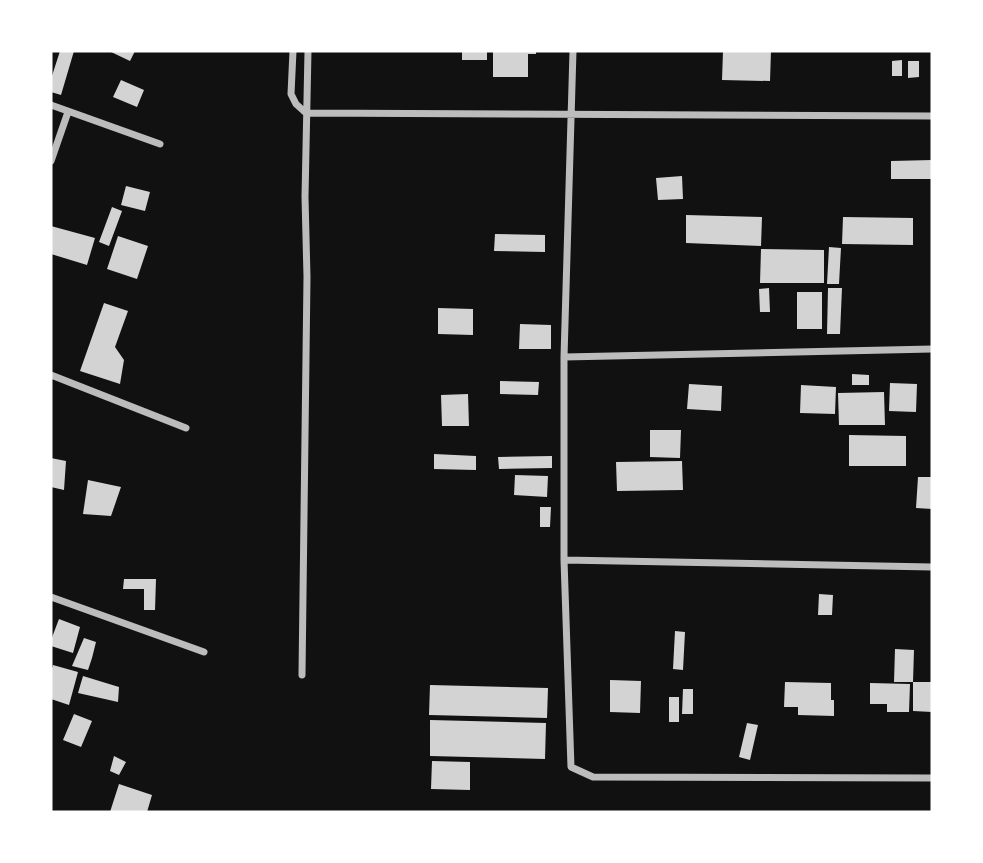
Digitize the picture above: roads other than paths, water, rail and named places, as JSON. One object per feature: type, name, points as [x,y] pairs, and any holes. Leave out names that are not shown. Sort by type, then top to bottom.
[{"type":"street","points":[[293,51],[291,94],[296,104],[306,113],[932,116]]},
{"type":"street","points":[[302,675],[308,51]]},
{"type":"street","points":[[573,51],[564,357],[564,560],[571,767],[593,777],[932,778]]},
{"type":"street","points":[[51,105],[160,144]]},
{"type":"street","points":[[51,161],[68,112]]},
{"type":"street","points":[[564,357],[932,349]]},
{"type":"street","points":[[51,375],[186,428]]},
{"type":"street","points":[[564,560],[932,567]]},
{"type":"street","points":[[51,597],[204,652]]}]
